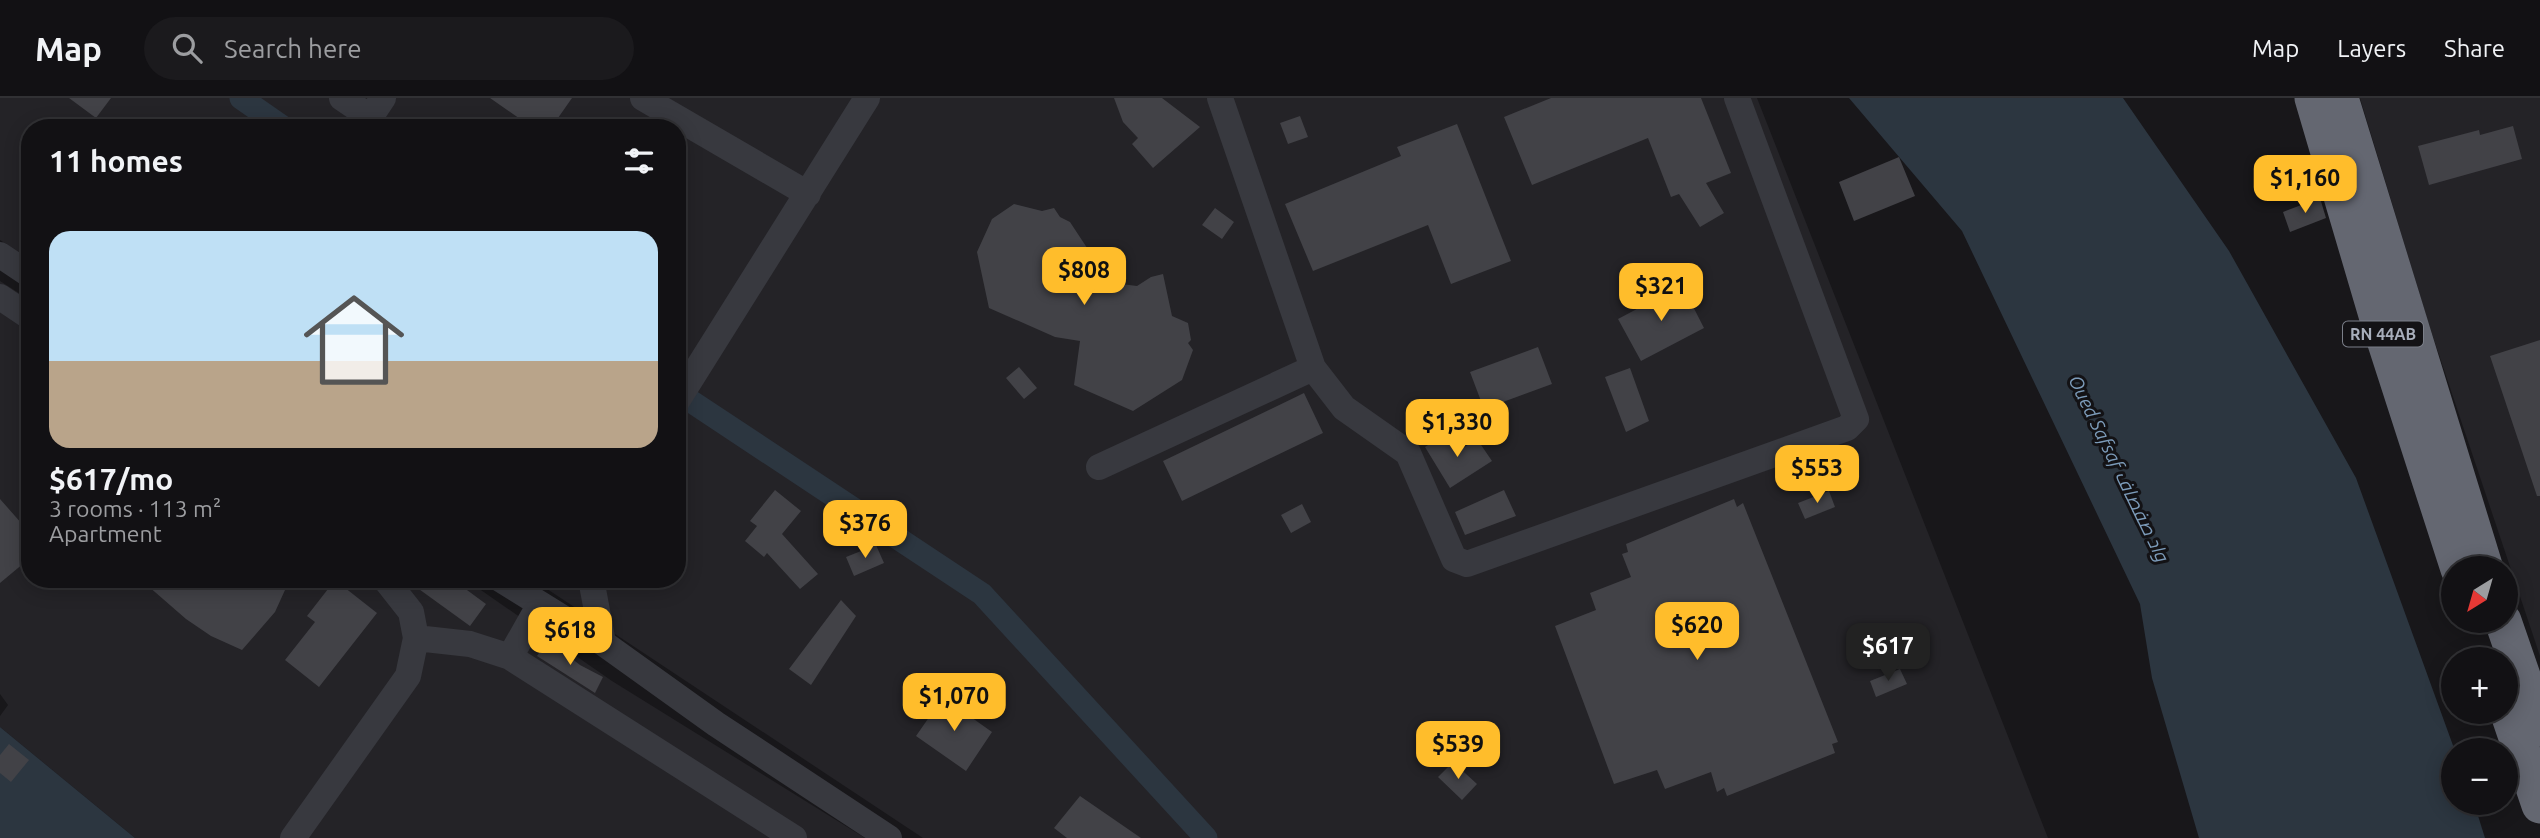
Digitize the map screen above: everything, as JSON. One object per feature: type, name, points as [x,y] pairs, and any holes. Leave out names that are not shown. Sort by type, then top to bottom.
[{"type":"highway","name":"RN 44AB","points":[[2313,98],[2376,315],[2455,556]]},
{"type":"highway","name":"RN 44AB","points":[[2340,98],[2481,556]]},
{"type":"highway","points":[[2508,634],[2540,727]]},
{"type":"highway","points":[[2512,724],[2540,805]]},
{"type":"lane","points":[[342,98],[372,114]]},
{"type":"lane","points":[[643,98],[679,119]]},
{"type":"lane","points":[[686,387],[867,98]]},
{"type":"lane","points":[[1220,98],[1313,368],[1344,408],[1408,453],[1454,559],[1467,564],[1852,425],[1856,419],[1855,410],[1737,98]]},
{"type":"lane","points":[[686,123],[808,194]]},
{"type":"lane","points":[[0,255],[21,269]]},
{"type":"lane","points":[[0,297],[21,311]]},
{"type":"lane","points":[[1099,467],[1313,368]]},
{"type":"lane","points":[[293,838],[408,676],[416,638],[411,612],[393,588]]},
{"type":"lane","points":[[514,588],[603,643],[716,724],[889,838]]},
{"type":"lane","points":[[593,588],[603,643]]},
{"type":"lane","points":[[510,657],[540,604]]},
{"type":"lane","points":[[416,638],[470,644],[510,657],[794,838]]},
{"type":"shaded area","points":[[0,98],[1757,98],[2048,838],[923,838],[546,588],[686,588],[686,119],[21,119],[21,253],[0,240]]},
{"type":"shaded area","points":[[2360,98],[2540,98],[2540,656],[2518,590],[2518,556],[2506,556],[2428,322]]},
{"type":"shaded area","points":[[0,281],[21,294],[21,588],[478,588],[612,681],[865,838],[135,838],[0,727],[0,716],[8,705],[0,694]]},
{"type":"water","name":"Oued Safsaf واد صفصاف","points":[[1849,98],[2123,98],[2229,251],[2356,478],[2441,712],[2441,724],[2445,724],[2450,738],[2441,738],[2441,815],[2478,815],[2485,838],[2199,838],[2152,678],[2140,604],[1962,231]]},
{"type":"water","points":[[0,727],[135,838],[0,838]]},
{"type":"building","points":[[69,98],[111,98],[96,118]]},
{"type":"building","points":[[490,98],[572,98],[557,119],[520,119]]},
{"type":"building","points":[[1114,98],[1162,98],[1200,127],[1153,168],[1132,144],[1138,138],[1123,122]]},
{"type":"building","points":[[1551,98],[1701,98],[1731,173],[1706,183],[1724,213],[1700,227],[1679,194],[1671,197],[1648,138],[1532,185],[1504,117]]},
{"type":"building","points":[[1300,116],[1308,137],[1288,144],[1280,123]]},
{"type":"building","points":[[1457,124],[1511,261],[1451,284],[1428,225],[1313,271],[1285,204],[1401,156],[1397,147]]},
{"type":"building","points":[[2513,126],[2522,159],[2429,185],[2418,146],[2479,130],[2480,135]]},
{"type":"building","points":[[1899,157],[1915,196],[1854,221],[1839,182]]},
{"type":"building","points":[[2320,198],[2326,218],[2290,232],[2283,212]]},
{"type":"building","points":[[1014,204],[1042,211],[1054,208],[1060,217],[1070,222],[1097,263],[1090,280],[1137,286],[1151,277],[1163,274],[1172,316],[1188,323],[1191,340],[1188,343],[1193,350],[1182,380],[1133,411],[1074,385],[1080,341],[1055,337],[989,308],[977,252],[992,219]]},
{"type":"building","points":[[1215,208],[1234,222],[1222,239],[1202,225]]},
{"type":"building","points":[[1682,285],[1704,328],[1641,361],[1618,319]]},
{"type":"building","points":[[2540,340],[2540,496],[2537,496],[2490,356]]},
{"type":"building","points":[[1538,347],[1552,384],[1484,409],[1470,372]]},
{"type":"building","points":[[1019,367],[1037,388],[1024,399],[1006,378]]},
{"type":"building","points":[[1630,368],[1649,421],[1626,432],[1605,377]]},
{"type":"building","points":[[1304,393],[1323,433],[1182,501],[1163,461]]},
{"type":"building","points":[[1448,432],[1460,450],[1477,439],[1492,461],[1450,488],[1425,447]]},
{"type":"building","points":[[775,490],[801,511],[782,534],[818,574],[800,589],[767,553],[764,557],[745,541],[757,526],[750,521]]},
{"type":"building","points":[[1504,490],[1516,516],[1465,535],[1455,512]]},
{"type":"building","points":[[1829,491],[1835,507],[1805,519],[1798,503]]},
{"type":"building","points":[[0,499],[21,523],[21,566],[0,583]]},
{"type":"building","points":[[1734,499],[1737,507],[1743,503],[1838,742],[1832,744],[1835,753],[1727,796],[1724,788],[1717,792],[1711,772],[1665,789],[1657,770],[1614,784],[1555,626],[1596,610],[1590,593],[1631,577],[1622,554],[1628,552],[1626,544]]},
{"type":"building","points":[[1302,504],[1311,522],[1291,533],[1281,515]]},
{"type":"building","points":[[876,545],[884,563],[854,576],[846,557]]},
{"type":"building","points":[[150,588],[286,588],[275,612],[242,650],[211,636],[186,619]]},
{"type":"building","points":[[329,588],[345,588],[377,613],[319,687],[285,660],[315,622],[307,616]]},
{"type":"building","points":[[417,588],[464,588],[486,604],[470,626]]},
{"type":"building","points":[[841,600],[856,616],[811,685],[789,669]]},
{"type":"building","points":[[548,640],[580,665],[603,677],[595,693],[537,656]]},
{"type":"building","points":[[1900,669],[1907,684],[1876,697],[1870,681]]},
{"type":"building","points":[[946,693],[964,706],[961,710],[992,732],[966,771],[916,736]]},
{"type":"building","points":[[1446,721],[1455,739],[1435,749],[1426,731]]},
{"type":"building","points":[[9,744],[29,760],[11,782],[0,773],[0,755]]},
{"type":"building","points":[[1453,762],[1477,784],[1462,800],[1438,777]]},
{"type":"building","points":[[1080,796],[1141,838],[1067,838],[1054,828]]},
{"type":"waterway","points":[[241,98],[271,119]]},
{"type":"waterway","points":[[686,398],[982,594],[1206,838]]}]
